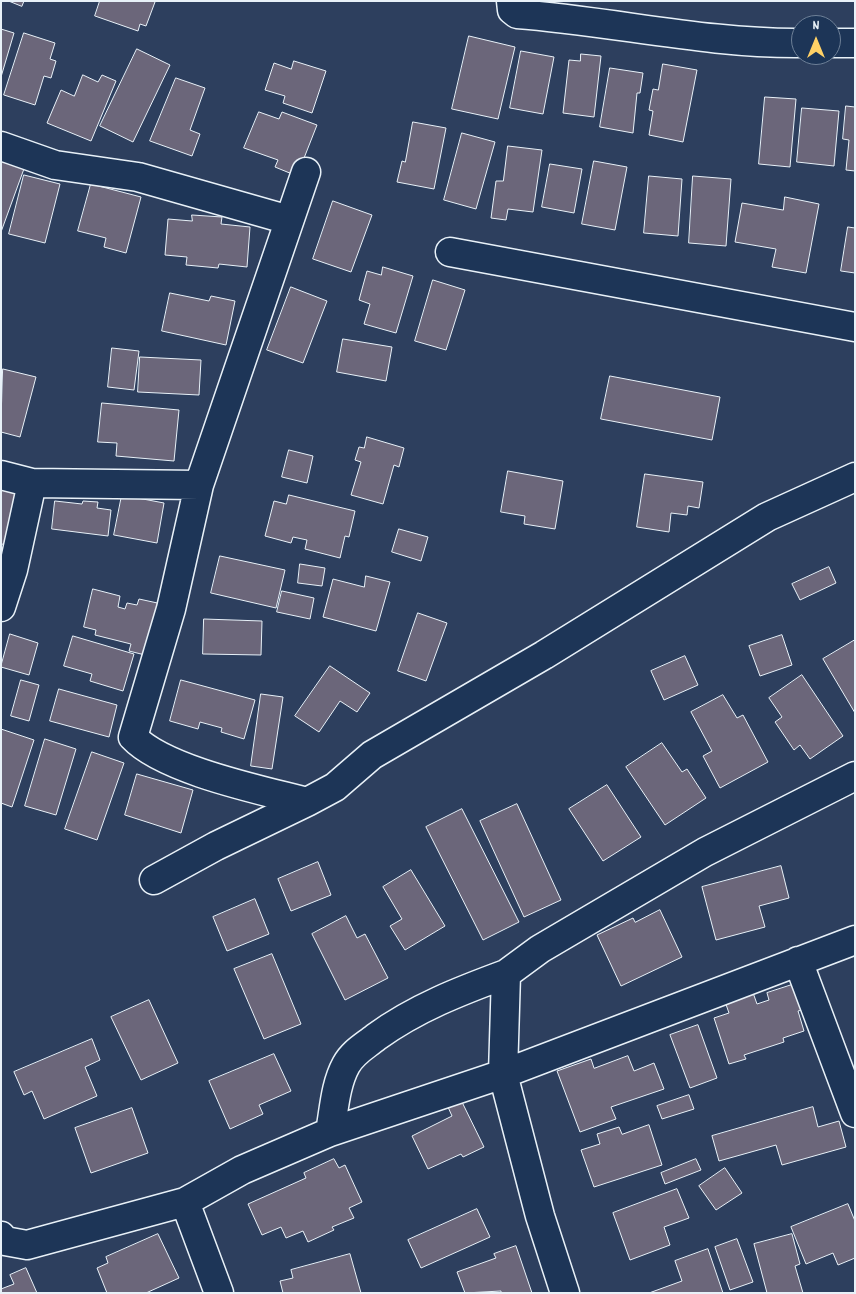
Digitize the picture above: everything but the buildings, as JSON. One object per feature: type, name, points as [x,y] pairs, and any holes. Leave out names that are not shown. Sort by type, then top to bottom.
[{"type":"street","points":[[512,1],[512,10],[517,14],[572,18],[759,44],[791,43]]},
{"type":"street","points":[[841,43],[855,43]]},
{"type":"street","points":[[1,146],[55,165],[138,176],[290,220]]},
{"type":"street","points":[[306,172],[199,485],[171,609],[133,737],[144,749],[216,778],[307,802]]},
{"type":"street","points":[[450,252],[855,326]]},
{"type":"street","points":[[1,475],[32,483],[199,485]]},
{"type":"street","points":[[154,880],[216,846],[335,787],[372,755],[544,655],[766,517],[855,477]]},
{"type":"street","points":[[1,607],[13,570],[32,483]]},
{"type":"street","points":[[330,1132],[338,1090],[345,1067],[353,1054],[403,1017],[452,993],[506,974],[540,949],[705,852],[855,776]]},
{"type":"street","points":[[1,1236],[5,1241],[27,1245],[185,1202],[242,1170],[330,1132],[502,1074],[855,940]]},
{"type":"street","points":[[798,961],[855,1114]]},
{"type":"street","points":[[506,974],[502,1074],[540,1216],[564,1293]]},
{"type":"street","points":[[185,1202],[219,1293]]}]
